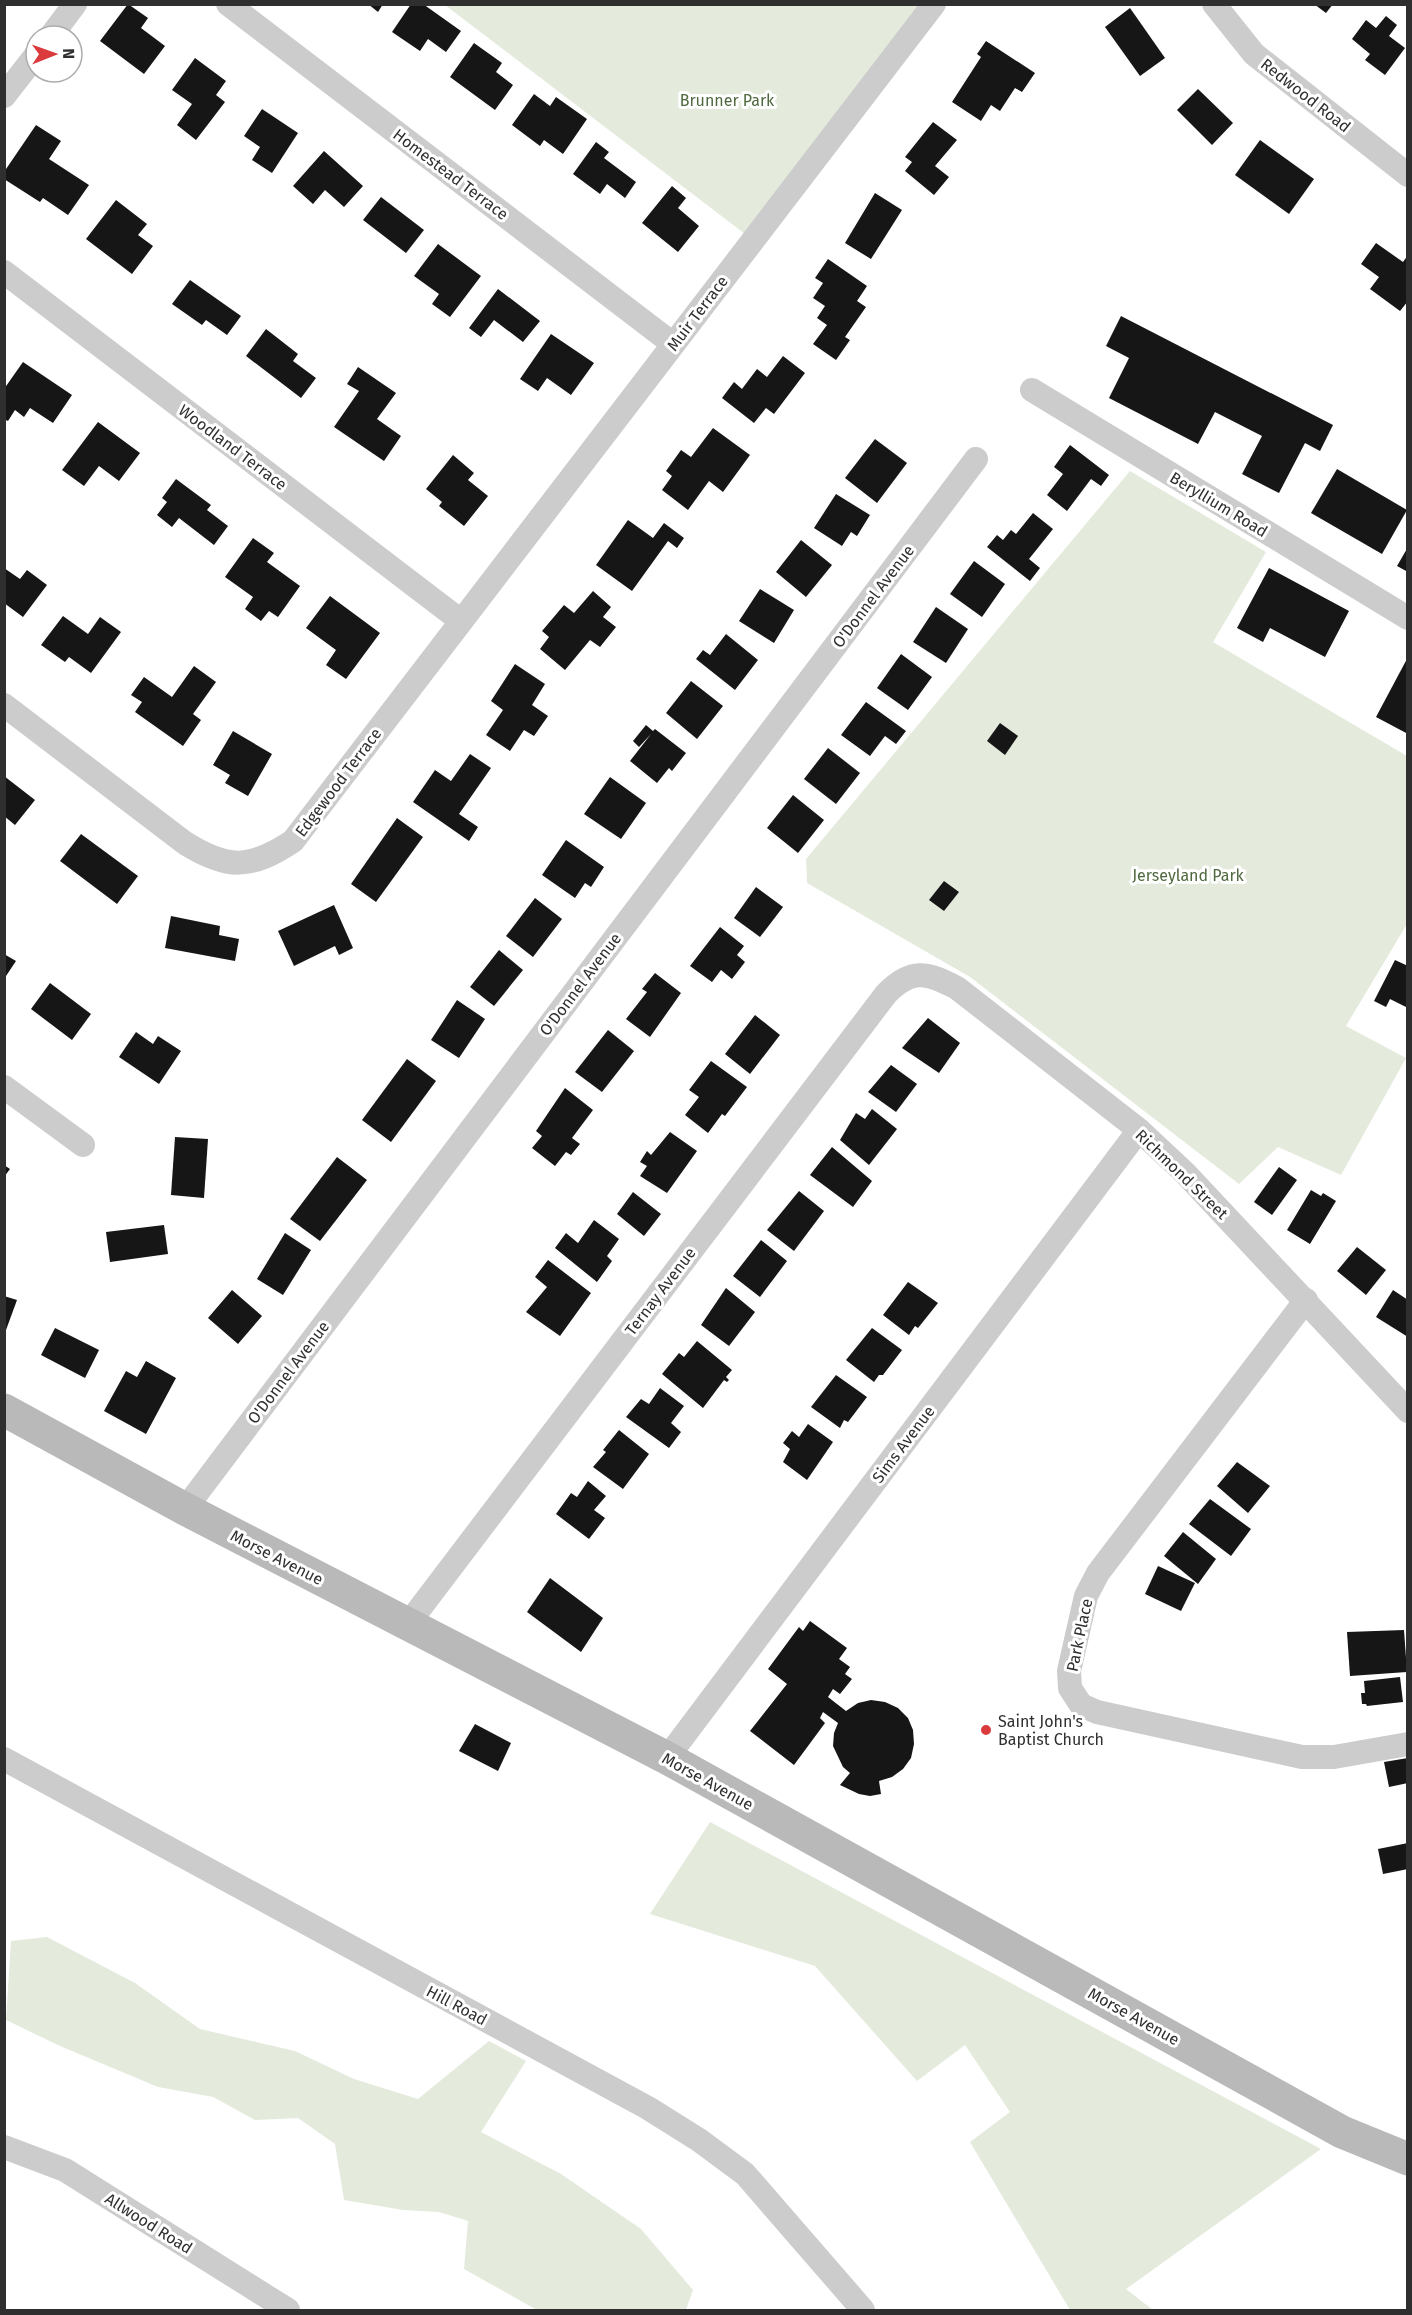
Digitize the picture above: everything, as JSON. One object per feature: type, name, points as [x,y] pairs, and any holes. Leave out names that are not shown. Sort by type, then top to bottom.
[{"type":"street","points":[[60,24],[75,4]]},
{"type":"street","name":"Homestead Terrace","points":[[228,4],[674,344]]},
{"type":"street","name":"Muir Terrace","points":[[461,621],[934,4]]},
{"type":"street","name":"Redwood Road","points":[[1214,4],[1254,54],[1407,175]]},
{"type":"street","points":[[4,96],[24,70]]},
{"type":"street","name":"Woodland Terrace","points":[[4,273],[461,621]]},
{"type":"street","name":"Beryllium Road","points":[[1032,390],[1407,618]]},
{"type":"street","name":"O'Donnel Avenue","points":[[185,1509],[976,459]]},
{"type":"street","name":"Edgewood Terrace","points":[[4,705],[185,843],[207,857],[240,863],[272,855],[293,841],[461,621]]},
{"type":"street","name":"Ternay Avenue","points":[[408,1624],[886,994],[910,975],[924,975]]},
{"type":"street","name":"Richmond Street","points":[[924,975],[938,978],[957,988],[1139,1130],[1185,1173],[1306,1300],[1407,1411]]},
{"type":"street","points":[[4,1087],[83,1144]]},
{"type":"street","name":"Sims Avenue","points":[[667,1758],[1139,1130]]},
{"type":"street","name":"Park Place","points":[[1306,1300],[1098,1573],[1086,1596],[1069,1671],[1070,1688],[1082,1705],[1097,1712],[1302,1757],[1334,1757],[1407,1744]]},
{"type":"street","name":"Morse Avenue","points":[[4,1410],[185,1509],[667,1758],[1342,2132],[1407,2159]]},
{"type":"street","name":"Hill Road","points":[[4,1759],[648,2108],[699,2140],[745,2174],[863,2310]]},
{"type":"street","name":"Allwood Road","points":[[4,2147],[65,2170],[288,2310]]},
{"type":"green space","name":"Brunner Park","points":[[445,5],[921,5],[745,234]]},
{"type":"green space","name":"Jerseyland Park","points":[[1130,471],[1266,552],[1213,642],[1407,756],[1407,924],[1346,1026],[1406,1058],[1341,1175],[1278,1147],[1239,1184],[970,977],[807,883],[806,859]]},
{"type":"green space","points":[[710,1822],[1321,2149],[1126,2289],[1153,2310],[1070,2310],[970,2142],[1010,2112],[965,2045],[917,2081],[815,1966],[650,1914]]},
{"type":"green space","points":[[47,1937],[135,1983],[200,2029],[295,2051],[354,2079],[418,2099],[489,2041],[526,2061],[481,2132],[561,2174],[641,2229],[693,2290],[686,2310],[537,2310],[464,2269],[468,2221],[439,2212],[403,2210],[344,2200],[335,2144],[298,2118],[255,2120],[213,2097],[158,2087],[60,2046],[6,2020],[11,1941]]},
{"type":"building","points":[[128,4],[148,18],[141,28],[165,46],[144,74],[100,41]]},
{"type":"building","points":[[368,4],[383,4],[378,12]]},
{"type":"building","points":[[411,4],[423,4],[461,31],[446,52],[428,39],[420,51],[392,32]]},
{"type":"building","points":[[1314,4],[1333,4],[1326,13]]},
{"type":"building","points":[[1130,8],[1165,58],[1140,76],[1105,27]]},
{"type":"building","points":[[1386,16],[1397,25],[1389,36],[1405,48],[1385,75],[1365,60],[1370,54],[1352,39],[1366,20],[1376,28]]},
{"type":"building","points":[[986,41],[1035,73],[1022,92],[1015,88],[1000,111],[991,105],[981,121],[952,102],[981,57],[977,54]]},
{"type":"building","points":[[474,43],[502,63],[496,72],[513,85],[495,110],[450,77]]},
{"type":"building","points":[[195,58],[226,81],[216,95],[225,102],[196,140],[177,125],[192,104],[172,90]]},
{"type":"building","points":[[1198,89],[1233,123],[1212,145],[1177,110]]},
{"type":"building","points":[[534,94],[550,106],[556,97],[587,119],[563,154],[544,140],[540,146],[512,125]]},
{"type":"building","points":[[262,109],[298,133],[272,173],[252,160],[260,147],[244,136]]},
{"type":"building","points":[[933,122],[957,140],[935,166],[949,177],[934,195],[905,171],[912,162],[905,157]]},
{"type":"building","points":[[36,125],[61,141],[49,159],[89,185],[68,215],[43,198],[40,202],[4,179],[4,172]]},
{"type":"building","points":[[1260,140],[1314,179],[1289,214],[1235,175]]},
{"type":"building","points":[[596,142],[609,152],[604,158],[636,182],[625,198],[607,184],[600,194],[573,174]]},
{"type":"building","points":[[324,151],[363,186],[344,207],[325,190],[313,204],[293,186]]},
{"type":"building","points":[[672,186],[686,198],[678,208],[699,226],[678,252],[642,223]]},
{"type":"building","points":[[875,193],[902,210],[871,259],[845,243]]},
{"type":"building","points":[[381,197],[424,230],[406,253],[363,220]]},
{"type":"building","points":[[116,200],[147,224],[138,235],[153,246],[132,274],[86,239]]},
{"type":"building","points":[[1376,243],[1403,262],[1408,255],[1408,301],[1400,311],[1370,289],[1379,277],[1361,264]]},
{"type":"building","points":[[438,244],[481,276],[450,317],[432,304],[439,294],[414,276]]},
{"type":"building","points":[[828,259],[867,286],[857,301],[866,307],[845,337],[850,340],[836,360],[813,344],[827,325],[817,318],[825,306],[813,298],[823,283],[815,278]]},
{"type":"building","points":[[190,280],[241,316],[227,335],[206,320],[202,325],[172,304]]},
{"type":"building","points":[[498,289],[540,321],[523,342],[494,320],[481,337],[469,328]]},
{"type":"building","points":[[1121,316],[1333,425],[1320,451],[1305,443],[1279,493],[1242,474],[1262,436],[1215,412],[1198,444],[1109,398],[1129,358],[1106,346]]},
{"type":"building","points":[[266,329],[298,354],[293,361],[316,378],[301,398],[246,356]]},
{"type":"building","points":[[551,334],[594,363],[571,395],[547,378],[538,391],[520,379]]},
{"type":"building","points":[[783,356],[805,373],[774,414],[766,408],[754,423],[722,398],[734,382],[742,389],[757,369],[767,377]]},
{"type":"building","points":[[23,362],[72,395],[53,423],[30,408],[24,417],[15,410],[8,421],[4,419],[4,389]]},
{"type":"building","points":[[358,367],[396,393],[377,419],[401,436],[384,461],[334,427],[359,391],[347,384]]},
{"type":"building","points":[[98,422],[140,453],[119,481],[99,466],[84,486],[62,470]]},
{"type":"building","points":[[713,428],[750,455],[723,492],[709,481],[688,510],[662,490],[672,476],[666,471],[681,450],[691,457]]},
{"type":"building","points":[[875,439],[907,463],[877,503],[845,478]]},
{"type":"building","points":[[1070,445],[1109,475],[1101,486],[1091,479],[1067,511],[1047,495],[1063,474],[1054,467]]},
{"type":"building","points":[[453,455],[474,473],[468,480],[488,496],[464,526],[439,506],[442,502],[426,489]]},
{"type":"building","points":[[1337,469],[1407,510],[1382,554],[1311,513]]},
{"type":"building","points":[[176,479],[211,505],[207,510],[228,526],[214,545],[179,518],[172,527],[157,515],[167,502],[162,498]]},
{"type":"building","points":[[836,494],[870,515],[857,536],[851,532],[842,546],[814,528]]},
{"type":"building","points":[[1033,513],[1053,529],[1029,559],[1040,568],[1030,581],[987,547],[997,535],[1003,540],[1011,530],[1016,534]]},
{"type":"building","points":[[628,520],[653,538],[664,523],[684,538],[677,548],[668,541],[632,591],[596,565]]},
{"type":"building","points":[[253,538],[274,553],[267,562],[300,586],[278,617],[269,611],[261,621],[245,609],[253,597],[225,577]]},
{"type":"building","points":[[801,540],[832,565],[806,597],[776,572]]},
{"type":"building","points":[[1408,547],[1408,572],[1397,566]]},
{"type":"building","points":[[974,561],[1005,584],[982,617],[950,594]]},
{"type":"building","points":[[4,568],[20,579],[27,570],[47,585],[23,617],[4,603]]},
{"type":"building","points":[[1269,568],[1349,611],[1325,657],[1270,628],[1263,642],[1237,628]]},
{"type":"building","points":[[760,589],[794,610],[774,643],[739,621]]},
{"type":"building","points":[[593,591],[611,607],[603,617],[616,627],[600,647],[590,640],[565,670],[540,649],[549,637],[542,631],[564,605],[574,613]]},
{"type":"building","points":[[330,596],[380,633],[346,679],[326,665],[336,650],[306,628]]},
{"type":"building","points":[[936,607],[968,629],[946,663],[913,642]]},
{"type":"building","points":[[63,616],[88,634],[100,617],[121,632],[91,673],[69,657],[65,662],[41,645]]},
{"type":"building","points":[[726,634],[758,660],[735,690],[696,659],[703,650],[710,655]]},
{"type":"building","points":[[901,654],[932,677],[908,710],[877,688]]},
{"type":"building","points":[[1408,657],[1408,734],[1376,717]]},
{"type":"building","points":[[515,664],[545,684],[532,705],[548,716],[534,736],[524,730],[510,751],[486,735],[503,710],[491,701]]},
{"type":"building","points":[[194,666],[216,682],[193,714],[201,720],[183,746],[135,712],[142,702],[131,695],[144,677],[172,697]]},
{"type":"building","points":[[691,681],[723,706],[697,739],[666,713]]},
{"type":"building","points":[[866,702],[906,731],[896,744],[885,736],[870,756],[841,735]]},
{"type":"building","points":[[1000,723],[1018,736],[1005,755],[987,741]]},
{"type":"building","points":[[646,725],[653,731],[655,729],[686,753],[672,771],[669,768],[657,783],[630,761],[651,734],[639,747],[633,741]]},
{"type":"building","points":[[233,731],[272,754],[248,796],[225,783],[230,775],[213,765]]},
{"type":"building","points":[[828,748],[860,773],[836,804],[804,779]]},
{"type":"building","points":[[470,754],[491,768],[459,814],[478,827],[469,841],[413,802],[435,770],[451,781]]},
{"type":"building","points":[[4,776],[35,800],[15,825],[4,816]]},
{"type":"building","points":[[610,777],[646,803],[621,839],[584,814]]},
{"type":"building","points":[[793,795],[824,820],[798,853],[767,828]]},
{"type":"building","points":[[397,818],[423,837],[376,902],[351,884]]},
{"type":"building","points":[[81,834],[138,876],[117,904],[60,861]]},
{"type":"building","points":[[566,840],[604,867],[591,887],[585,883],[575,898],[542,875]]},
{"type":"building","points":[[944,881],[959,892],[944,911],[929,900]]},
{"type":"building","points":[[756,887],[783,907],[760,937],[734,918]]},
{"type":"building","points":[[535,898],[562,919],[533,957],[506,936]]},
{"type":"building","points":[[334,905],[353,948],[339,955],[335,946],[294,966],[278,931]]},
{"type":"building","points":[[171,916],[220,926],[219,935],[239,939],[235,961],[165,948]]},
{"type":"building","points":[[720,927],[744,946],[737,955],[745,962],[732,979],[721,970],[712,982],[690,966]]},
{"type":"building","points":[[499,950],[523,970],[494,1006],[470,987]]},
{"type":"building","points":[[4,954],[16,961],[4,979]]},
{"type":"building","points":[[1395,960],[1408,966],[1408,1008],[1390,999],[1386,1007],[1374,1001]]},
{"type":"building","points":[[655,973],[681,993],[650,1037],[626,1019],[647,992],[642,989]]},
{"type":"building","points":[[50,983],[91,1014],[72,1040],[31,1009]]},
{"type":"building","points":[[457,1000],[485,1019],[459,1058],[431,1040]]},
{"type":"building","points":[[755,1015],[780,1035],[750,1074],[725,1054]]},
{"type":"building","points":[[928,1018],[960,1043],[939,1073],[902,1048]]},
{"type":"building","points":[[608,1030],[634,1051],[602,1092],[575,1072]]},
{"type":"building","points":[[136,1032],[153,1044],[158,1036],[181,1051],[159,1084],[119,1057]]},
{"type":"building","points":[[407,1059],[436,1081],[391,1142],[362,1120]]},
{"type":"building","points":[[711,1061],[747,1087],[725,1116],[722,1114],[708,1133],[685,1115],[699,1097],[689,1090]]},
{"type":"building","points":[[891,1065],[917,1084],[896,1112],[868,1092]]},
{"type":"building","points":[[565,1088],[593,1110],[572,1138],[580,1144],[571,1155],[566,1152],[555,1166],[532,1148],[542,1136],[536,1131]]},
{"type":"building","points":[[872,1109],[897,1129],[869,1165],[840,1140],[856,1113],[865,1119]]},
{"type":"building","points":[[670,1132],[697,1151],[667,1193],[640,1176],[647,1166],[640,1162],[647,1151],[651,1155]]},
{"type":"building","points":[[175,1137],[208,1139],[204,1198],[171,1195]]},
{"type":"building","points":[[832,1147],[872,1181],[853,1207],[810,1175]]},
{"type":"building","points":[[337,1157],[367,1180],[320,1241],[290,1219]]},
{"type":"building","points":[[4,1165],[10,1169],[4,1177]]},
{"type":"building","points":[[1279,1167],[1297,1180],[1272,1215],[1254,1202]]},
{"type":"building","points":[[1311,1190],[1321,1196],[1323,1193],[1336,1201],[1310,1244],[1287,1230]]},
{"type":"building","points":[[799,1191],[824,1211],[794,1251],[767,1230]]},
{"type":"building","points":[[633,1192],[661,1214],[644,1236],[617,1214]]},
{"type":"building","points":[[594,1220],[619,1239],[607,1256],[612,1261],[597,1282],[555,1248],[566,1233],[578,1243]]},
{"type":"building","points":[[164,1225],[168,1254],[110,1262],[106,1232]]},
{"type":"building","points":[[285,1233],[311,1250],[283,1295],[257,1279]]},
{"type":"building","points":[[761,1240],[787,1261],[760,1297],[733,1276]]},
{"type":"building","points":[[1357,1247],[1386,1270],[1366,1295],[1337,1271]]},
{"type":"building","points":[[548,1260],[591,1293],[560,1336],[526,1312],[547,1287],[535,1277]]},
{"type":"building","points":[[908,1282],[938,1303],[918,1328],[915,1326],[909,1335],[883,1315]]},
{"type":"building","points":[[726,1288],[755,1312],[729,1346],[701,1325]]},
{"type":"building","points":[[232,1290],[262,1316],[238,1344],[208,1318]]},
{"type":"building","points":[[1393,1290],[1408,1300],[1408,1337],[1376,1317]]},
{"type":"building","points":[[4,1296],[17,1300],[6,1330],[4,1330]]},
{"type":"building","points":[[55,1328],[99,1350],[85,1378],[41,1355]]},
{"type":"building","points":[[872,1328],[902,1350],[883,1375],[879,1375],[874,1382],[846,1360]]},
{"type":"building","points":[[697,1341],[732,1370],[726,1377],[729,1380],[727,1382],[724,1380],[703,1408],[662,1374],[679,1353],[684,1357]]},
{"type":"building","points":[[146,1361],[176,1378],[146,1434],[104,1411],[126,1371],[137,1377]]},
{"type":"building","points":[[836,1375],[867,1397],[848,1422],[844,1420],[840,1428],[811,1407]]},
{"type":"building","points":[[660,1388],[684,1406],[671,1423],[681,1432],[669,1448],[626,1417],[641,1399],[649,1404]]},
{"type":"building","points":[[808,1424],[833,1442],[807,1480],[783,1462],[790,1449],[783,1443],[792,1431],[799,1437]]},
{"type":"building","points":[[619,1430],[649,1454],[623,1489],[593,1467],[606,1452],[603,1450]]},
{"type":"building","points":[[1237,1462],[1270,1486],[1248,1513],[1217,1486]]},
{"type":"building","points":[[588,1481],[606,1496],[594,1510],[605,1518],[589,1539],[556,1514],[571,1493],[577,1497]]},
{"type":"building","points":[[1210,1499],[1251,1529],[1231,1556],[1189,1524]]},
{"type":"building","points":[[1183,1532],[1216,1559],[1198,1584],[1164,1556]]},
{"type":"building","points":[[1158,1566],[1195,1583],[1181,1611],[1145,1594]]},
{"type":"building","points":[[550,1578],[603,1618],[581,1652],[527,1612]]},
{"type":"building","points":[[810,1621],[847,1648],[839,1659],[850,1667],[845,1674],[852,1679],[840,1694],[833,1689],[828,1697],[846,1711],[858,1703],[871,1700],[885,1702],[898,1708],[908,1718],[913,1730],[914,1744],[911,1758],[903,1769],[892,1777],[879,1781],[881,1794],[870,1796],[859,1794],[840,1785],[850,1773],[843,1767],[833,1746],[838,1723],[823,1712],[820,1718],[825,1723],[794,1765],[750,1731],[787,1684],[768,1669],[799,1627],[803,1631]]},
{"type":"building","points":[[1404,1630],[1407,1672],[1350,1676],[1347,1632]]},
{"type":"building","points":[[1400,1677],[1403,1702],[1367,1706],[1362,1704],[1361,1693],[1365,1693],[1364,1681]]},
{"type":"building","points":[[475,1724],[511,1743],[498,1771],[459,1751]]},
{"type":"building","points":[[1408,1758],[1408,1783],[1389,1787],[1384,1762]]},
{"type":"building","points":[[1408,1843],[1408,1869],[1383,1874],[1378,1849]]},
{"type":"place","name":"Saint John's Baptist Church","points":[[986,1730]]}]
